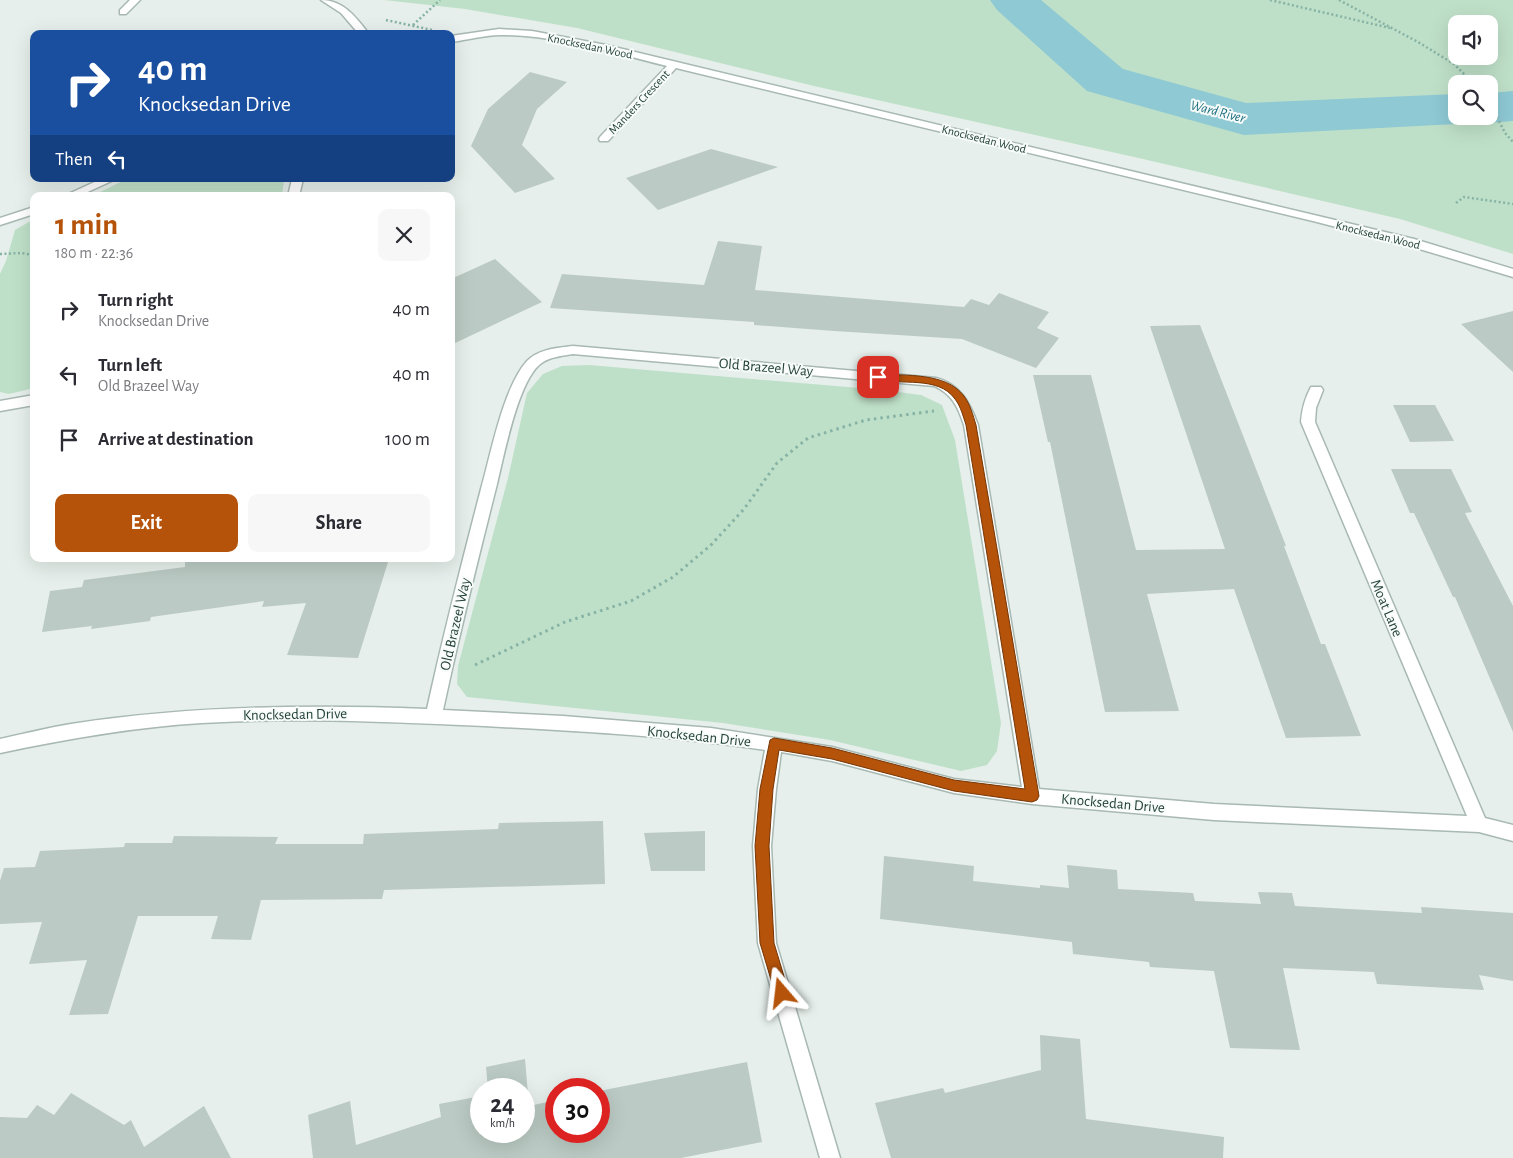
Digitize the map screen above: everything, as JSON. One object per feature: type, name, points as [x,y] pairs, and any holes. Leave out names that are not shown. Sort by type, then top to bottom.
[{"type":"street","points":[[123,12],[135,0]]},
{"type":"street","points":[[326,0],[336,5],[360,30]]},
{"type":"street","name":"Knocksedan Wood","points":[[455,38],[499,32],[532,34],[597,46],[1410,242],[1513,273]]},
{"type":"street","name":"Manders Crescent","points":[[604,139],[674,64]]},
{"type":"street","points":[[79,192],[103,182]]},
{"type":"street","points":[[0,222],[30,211]]},
{"type":"street","name":"Old Brazeel Way","points":[[433,717],[498,451],[514,404],[530,367],[549,353],[573,350],[936,382],[950,388],[960,398],[971,425],[1032,796]]},
{"type":"street","name":"Moat Lane","points":[[1316,390],[1309,408],[1308,422],[1479,824]]},
{"type":"street","points":[[0,406],[30,401]]},
{"type":"street","name":"Knocksedan Drive","points":[[0,746],[70,731],[202,716],[357,713],[563,723],[711,735],[774,744],[832,754],[954,786],[1032,796],[1214,812],[1479,824],[1513,832]]},
{"type":"street","points":[[774,744],[766,789],[762,846],[767,943],[830,1158]]},
{"type":"path","points":[[412,26],[440,0]]},
{"type":"path","points":[[1270,0],[1396,30]]},
{"type":"path","points":[[1339,0],[1396,30],[1454,64],[1465,75]]},
{"type":"path","points":[[344,12],[432,30]]},
{"type":"path","points":[[455,35],[466,37]]},
{"type":"path","points":[[1498,122],[1513,142]]},
{"type":"path","points":[[1456,203],[1464,197],[1513,204]]},
{"type":"path","points":[[0,254],[30,254]]},
{"type":"path","points":[[441,682],[566,622],[631,601],[673,577],[711,545],[744,509],[777,463],[808,438],[866,420],[935,411],[966,411]]},
{"type":"green space","points":[[384,0],[1513,0],[1513,254],[1400,219],[1143,159],[814,86],[577,28],[465,9]]},
{"type":"green space","points":[[121,182],[284,182],[282,192],[100,192]]},
{"type":"green space","points":[[30,221],[30,389],[9,394],[0,392],[0,274],[15,230]]},
{"type":"green space","points":[[589,365],[883,390],[921,395],[942,405],[955,440],[1001,723],[997,751],[987,765],[961,771],[830,740],[723,723],[467,697],[457,684],[458,666],[508,478],[527,393],[543,374],[562,366]]},
{"type":"building","points":[[530,72],[567,82],[537,109],[522,145],[555,179],[515,193],[471,146],[488,109]]},
{"type":"building","points":[[711,149],[778,167],[658,210],[626,178]]},
{"type":"building","points":[[718,241],[762,246],[755,290],[964,307],[971,299],[989,305],[999,293],[1049,312],[1037,328],[1059,338],[1036,368],[962,339],[754,325],[754,322],[550,308],[562,274],[704,285]]},
{"type":"building","points":[[495,259],[542,302],[455,343],[455,277]]},
{"type":"building","points":[[1513,311],[1513,372],[1461,324]]},
{"type":"building","points":[[1200,325],[1286,546],[1284,546],[1321,644],[1325,644],[1361,736],[1286,738],[1234,589],[1147,594],[1179,711],[1105,712],[1050,442],[1048,442],[1033,375],[1091,375],[1136,550],[1225,549],[1150,326]]},
{"type":"building","points":[[1393,405],[1435,405],[1454,441],[1410,442]]},
{"type":"building","points":[[1391,469],[1451,469],[1472,512],[1465,513],[1513,606],[1513,732],[1455,597],[1453,597],[1414,513],[1410,513]]},
{"type":"building","points":[[185,562],[388,562],[358,658],[287,655],[306,603],[262,607],[264,601],[151,617],[150,621],[91,629],[92,626],[42,632],[50,591],[82,587],[84,580],[185,567]]},
{"type":"building","points":[[603,821],[605,884],[384,890],[382,899],[261,900],[251,940],[211,939],[218,916],[138,916],[108,1014],[69,1015],[87,960],[29,964],[42,922],[0,924],[0,881],[4,868],[35,867],[40,851],[124,847],[125,843],[172,843],[174,836],[278,837],[275,844],[363,844],[364,834],[498,829],[499,823]]},
{"type":"building","points":[[705,831],[705,871],[651,871],[644,833]]},
{"type":"building","points":[[884,856],[974,866],[973,881],[1040,888],[1040,885],[1069,888],[1067,865],[1117,870],[1118,889],[1193,893],[1195,901],[1261,904],[1258,892],[1292,893],[1295,906],[1422,913],[1421,907],[1513,913],[1513,981],[1479,975],[1484,990],[1377,984],[1374,972],[1283,968],[1300,1050],[1230,1048],[1214,971],[1150,967],[1149,962],[1073,954],[1072,942],[880,919]]},
{"type":"building","points":[[1040,1035],[1080,1039],[1086,1119],[1224,1137],[1223,1158],[891,1158],[875,1103],[943,1088],[945,1093],[1041,1070]]},
{"type":"building","points":[[525,1059],[527,1078],[487,1078],[486,1067]]},
{"type":"building","points":[[747,1062],[762,1142],[681,1158],[313,1158],[308,1115],[350,1101],[356,1145],[441,1117],[439,1104],[470,1098],[470,1143],[535,1143],[535,1105],[545,1102],[545,1143],[610,1143],[610,1089]]},
{"type":"building","points":[[71,1093],[124,1125],[131,1120],[144,1147],[204,1106],[231,1158],[0,1158],[0,1117],[27,1118],[37,1105],[54,1115]]},
{"type":"waterway","name":"Ward River","points":[[1013,0],[1105,80],[1244,119],[1448,109]]},
{"type":"waterway","name":"Ward River","points":[[1498,107],[1513,106]]},
{"type":"route","points":[[782,993],[767,943],[762,846],[766,789],[774,744],[832,754],[954,786],[1032,796],[971,425],[966,411],[960,398],[950,388],[936,382],[878,377]]}]
